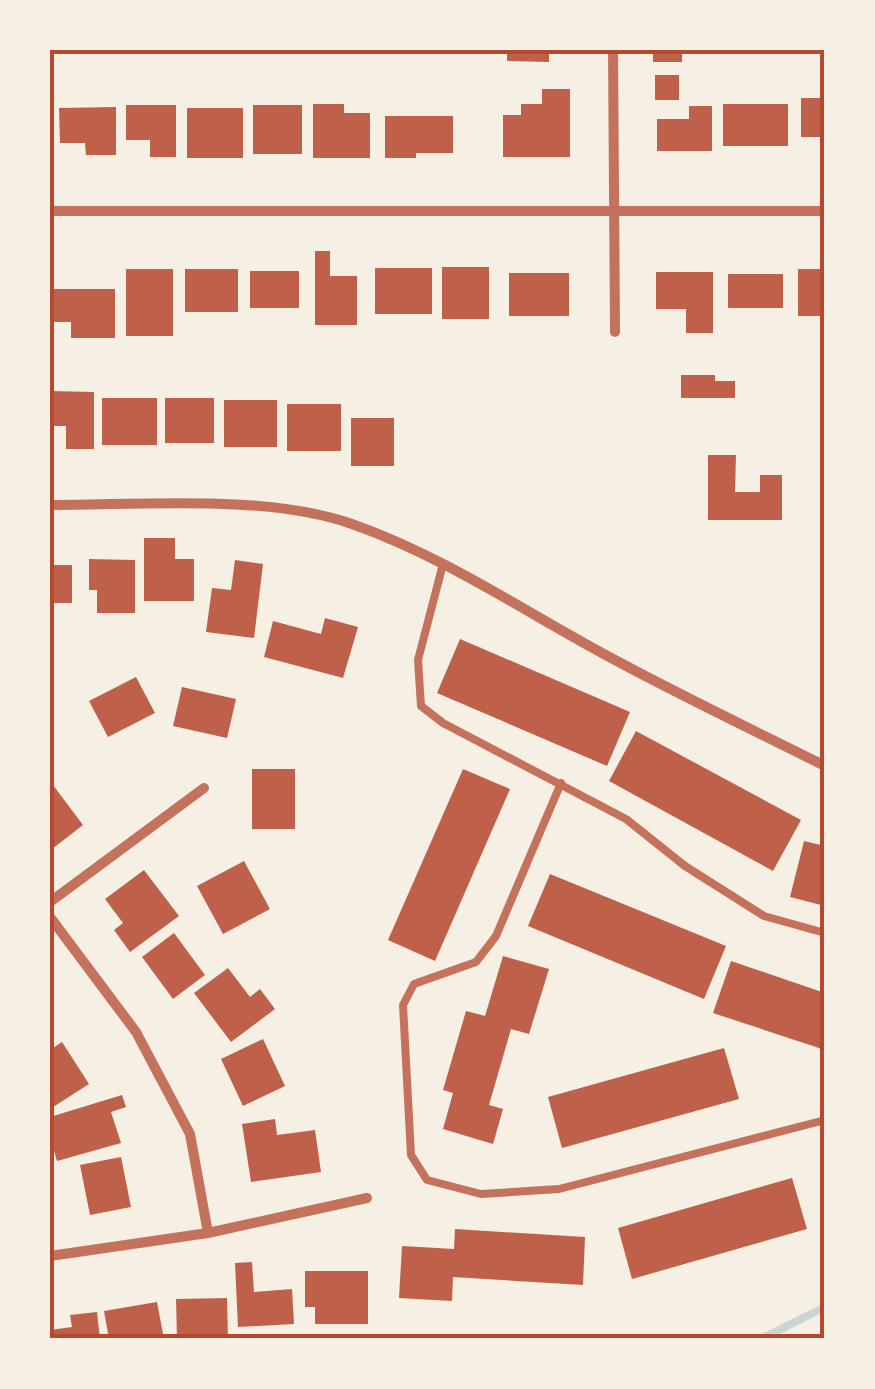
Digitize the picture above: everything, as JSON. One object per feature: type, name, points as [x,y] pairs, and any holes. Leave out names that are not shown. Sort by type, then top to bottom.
[{"type":"street","points":[[614,50],[614,332]]},
{"type":"street","points":[[50,211],[825,211]]},
{"type":"street","points":[[50,505],[280,509],[350,524],[443,564],[614,660],[825,766]]},
{"type":"street","points":[[50,902],[204,788]]},
{"type":"street","points":[[50,917],[136,1032],[190,1134],[208,1233]]},
{"type":"street","points":[[50,1256],[208,1233],[367,1198]]},
{"type":"lane","points":[[443,564],[418,660],[421,706],[443,724],[626,819],[685,866],[764,916],[825,934]]},
{"type":"lane","points":[[561,783],[496,936],[476,962],[414,984],[404,1005],[412,1156],[426,1180],[480,1194],[559,1188],[825,1120]]},
{"type":"building","points":[[507,50],[549,50],[549,62],[507,61]]},
{"type":"building","points":[[653,50],[682,50],[682,62],[653,62]]},
{"type":"building","points":[[655,75],[679,75],[679,100],[655,100]]},
{"type":"building","points":[[542,89],[570,89],[570,157],[503,157],[503,115],[521,115],[521,104],[542,104]]},
{"type":"building","points":[[801,98],[825,98],[825,137],[801,137]]},
{"type":"building","points":[[313,104],[344,104],[344,113],[370,113],[370,158],[313,158]]},
{"type":"building","points":[[723,104],[788,104],[788,146],[723,146]]},
{"type":"building","points":[[126,105],[176,105],[176,157],[150,157],[150,140],[126,140]]},
{"type":"building","points":[[253,105],[302,105],[302,154],[253,154]]},
{"type":"building","points":[[689,106],[712,106],[712,151],[657,151],[657,119],[689,119]]},
{"type":"building","points":[[116,107],[116,155],[86,155],[85,143],[60,143],[59,108]]},
{"type":"building","points":[[187,108],[243,108],[243,158],[187,158]]},
{"type":"building","points":[[385,116],[453,116],[453,153],[385,158]]},
{"type":"building","points":[[315,251],[330,251],[330,276],[357,276],[357,325],[315,325]]},
{"type":"building","points":[[442,267],[489,267],[489,319],[442,319]]},
{"type":"building","points":[[375,268],[432,268],[432,314],[375,314]]},
{"type":"building","points":[[126,269],[173,269],[173,336],[126,336]]},
{"type":"building","points":[[185,269],[238,269],[238,312],[185,312]]},
{"type":"building","points":[[798,269],[825,269],[825,316],[798,316]]},
{"type":"building","points":[[250,271],[299,271],[299,308],[250,308]]},
{"type":"building","points":[[656,272],[713,272],[713,333],[686,333],[686,309],[656,309]]},
{"type":"building","points":[[509,273],[569,273],[569,316],[509,316]]},
{"type":"building","points":[[728,274],[783,274],[783,308],[728,308]]},
{"type":"building","points":[[52,289],[115,289],[115,338],[71,338],[71,322],[52,322]]},
{"type":"building","points":[[681,375],[715,375],[715,381],[735,381],[735,398],[681,398]]},
{"type":"building","points":[[50,391],[94,392],[94,449],[66,449],[66,426],[50,426]]},
{"type":"building","points":[[102,398],[157,398],[157,445],[102,445]]},
{"type":"building","points":[[165,398],[214,398],[214,443],[165,443]]},
{"type":"building","points":[[224,400],[277,400],[277,447],[224,447]]},
{"type":"building","points":[[287,404],[341,404],[341,451],[287,451]]},
{"type":"building","points":[[351,418],[394,418],[394,466],[351,466]]},
{"type":"building","points":[[708,455],[736,455],[735,492],[760,492],[760,475],[782,475],[782,520],[708,520]]},
{"type":"building","points":[[144,538],[175,538],[175,559],[194,559],[194,601],[144,601]]},
{"type":"building","points":[[89,559],[135,560],[135,613],[97,613],[97,590],[89,590]]},
{"type":"building","points":[[235,560],[263,564],[254,638],[206,632],[212,588],[231,590]]},
{"type":"building","points":[[50,565],[72,565],[72,603],[50,603]]},
{"type":"building","points":[[325,618],[358,627],[343,678],[264,657],[273,621],[321,634]]},
{"type":"building","points":[[460,639],[630,712],[607,766],[437,693]]},
{"type":"building","points":[[136,677],[155,713],[108,737],[89,701]]},
{"type":"building","points":[[182,687],[236,699],[227,738],[173,726]]},
{"type":"building","points":[[636,731],[801,820],[773,871],[609,781]]},
{"type":"building","points":[[252,769],[295,769],[295,829],[252,829]]},
{"type":"building","points":[[463,769],[510,789],[435,961],[388,940]]},
{"type":"building","points":[[50,781],[83,825],[52,849],[50,847]]},
{"type":"building","points":[[804,841],[825,846],[825,906],[790,897]]},
{"type":"building","points":[[244,861],[270,909],[223,934],[197,886]]},
{"type":"building","points":[[144,870],[179,916],[130,952],[114,930],[123,923],[105,899]]},
{"type":"building","points":[[550,874],[726,946],[704,999],[528,926]]},
{"type":"building","points":[[174,933],[205,975],[173,999],[142,957]]},
{"type":"building","points":[[503,956],[549,969],[529,1034],[511,1029],[489,1105],[503,1109],[493,1144],[443,1129],[453,1093],[443,1090],[466,1011],[485,1016]]},
{"type":"building","points":[[731,961],[825,993],[825,1050],[713,1013]]},
{"type":"building","points":[[228,968],[250,997],[260,989],[275,1009],[231,1042],[194,993]]},
{"type":"building","points":[[263,1039],[285,1086],[243,1106],[221,1059]]},
{"type":"building","points":[[62,1042],[89,1084],[50,1109],[50,1050]]},
{"type":"building","points":[[724,1048],[739,1099],[562,1148],[548,1097]]},
{"type":"building","points":[[122,1095],[126,1107],[111,1112],[121,1143],[57,1161],[50,1137],[50,1117]]},
{"type":"building","points":[[275,1119],[277,1135],[315,1130],[321,1172],[251,1182],[242,1124]]},
{"type":"building","points":[[121,1157],[131,1207],[90,1215],[80,1165]]},
{"type":"building","points":[[792,1178],[807,1229],[632,1279],[618,1228]]},
{"type":"building","points":[[455,1229],[585,1237],[583,1285],[453,1277],[452,1301],[399,1298],[402,1246],[454,1249]]},
{"type":"building","points":[[252,1262],[254,1292],[292,1289],[294,1324],[238,1327],[235,1263]]},
{"type":"building","points":[[305,1271],[368,1271],[368,1324],[315,1324],[315,1307],[305,1307]]},
{"type":"building","points":[[227,1298],[228,1339],[177,1339],[176,1299]]},
{"type":"building","points":[[157,1302],[164,1339],[109,1339],[104,1311]]},
{"type":"building","points":[[97,1312],[100,1339],[50,1339],[50,1330],[72,1327],[70,1315]]},
{"type":"waterway","points":[[761,1339],[825,1307]]},
{"type":"waterway","points":[[520,1339],[528,1339]]}]
